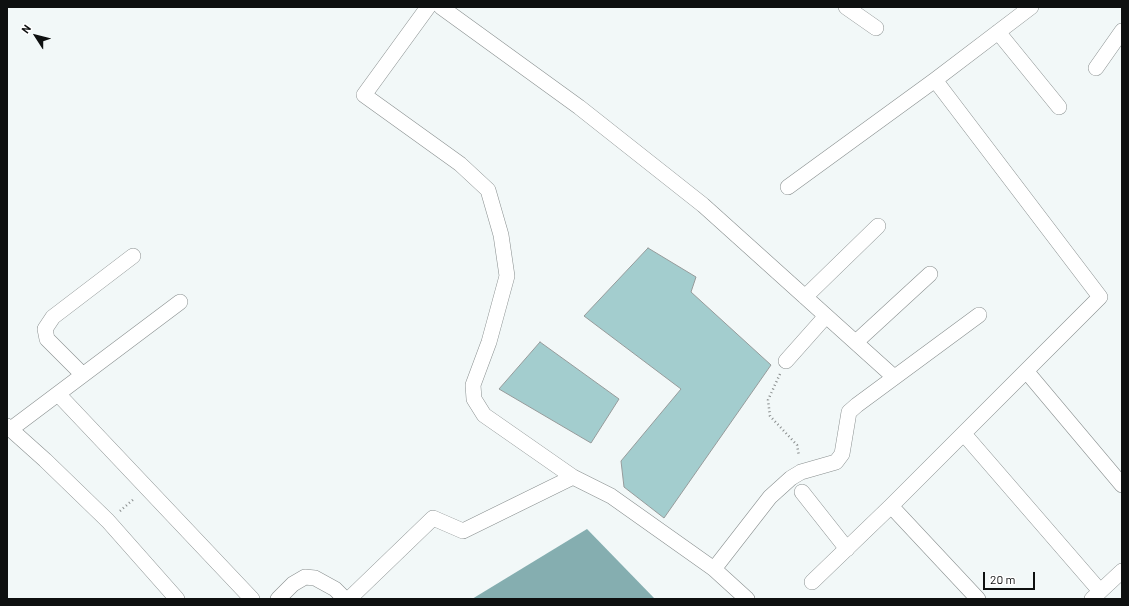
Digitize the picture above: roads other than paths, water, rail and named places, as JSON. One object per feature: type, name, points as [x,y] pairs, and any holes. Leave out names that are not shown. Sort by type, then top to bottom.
[{"type":"street","points":[[428,7],[364,95],[460,164],[488,190],[501,235],[507,276],[489,342],[473,385],[474,399],[484,416],[573,477],[611,496],[714,569],[747,599]]},
{"type":"street","points":[[441,7],[579,107],[704,205],[894,377]]},
{"type":"street","points":[[846,7],[876,28]]},
{"type":"street","points":[[788,187],[935,80],[1031,7]]},
{"type":"street","points":[[1096,68],[1122,31]]},
{"type":"street","points":[[998,32],[1059,107]]},
{"type":"street","points":[[812,582],[1027,372],[1100,297],[935,80]]},
{"type":"street","points":[[805,297],[878,226]]},
{"type":"street","points":[[83,375],[47,338],[45,329],[53,316],[133,256]]},
{"type":"street","points":[[856,342],[930,274]]},
{"type":"street","points":[[177,599],[108,521],[45,460],[9,428],[58,394],[180,302]]},
{"type":"street","points":[[714,569],[770,497],[791,478],[801,472],[836,462],[842,454],[849,412],[979,315]]},
{"type":"street","points":[[786,361],[826,316]]},
{"type":"street","points":[[1027,372],[1122,486]]},
{"type":"street","points":[[58,394],[252,599]]},
{"type":"street","points":[[964,434],[1096,595],[1122,571]]},
{"type":"street","points":[[349,599],[433,518],[464,531],[573,477]]},
{"type":"street","points":[[802,492],[846,549]]},
{"type":"street","points":[[891,506],[978,599]]},
{"type":"street","points":[[278,599],[293,584],[305,577],[315,578],[335,589],[345,599]]},
{"type":"water","points":[[587,529],[655,599],[472,599]]}]
